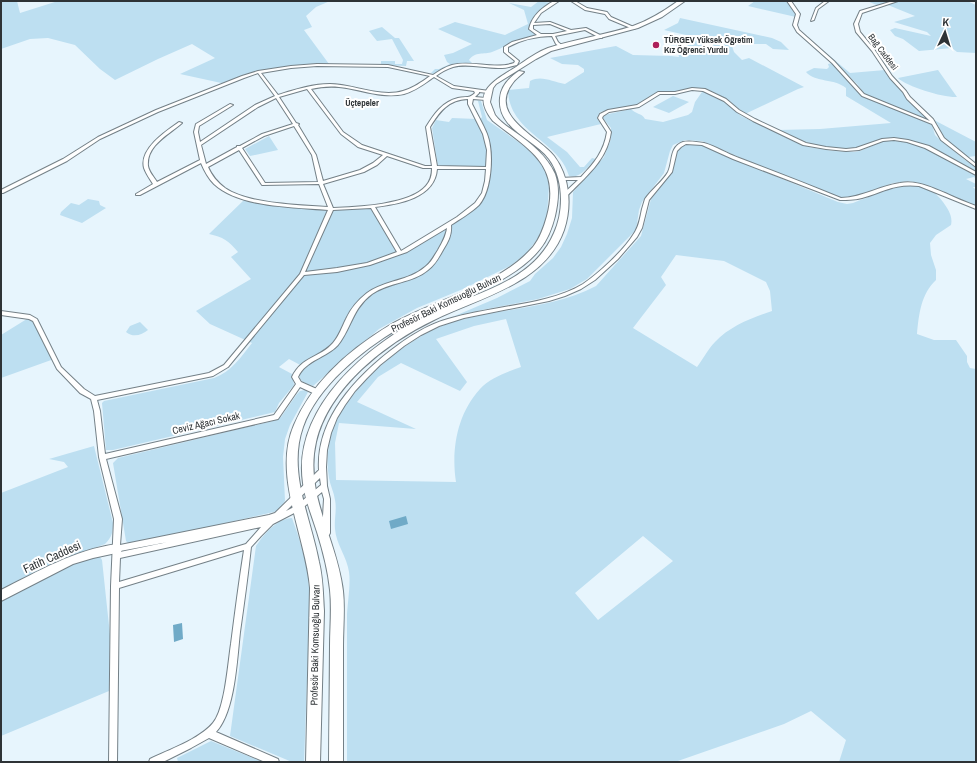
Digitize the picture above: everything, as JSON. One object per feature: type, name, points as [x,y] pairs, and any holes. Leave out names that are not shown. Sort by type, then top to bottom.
[{"type":"main road","points":[[494,97],[498,80],[516,66],[543,53],[634,28],[660,16],[682,1]]},
{"type":"main road","points":[[494,97],[506,87],[513,78],[540,58],[552,53],[646,28],[668,18],[690,1]]},
{"type":"main road","name":"Profesör Baki Komsuoğlu Bulvarı","points":[[313,762],[317,594],[314,566],[296,496],[293,466],[294,440],[306,410],[318,392],[328,380],[351,359],[384,333],[415,316],[488,283],[511,270],[527,258],[544,239],[551,217],[554,187],[552,176],[547,166],[532,148],[492,117],[488,109],[494,97],[504,107],[510,120],[520,131],[546,152],[557,166],[562,179],[564,196],[562,218],[559,230],[549,250],[528,270],[505,285],[410,328],[374,354],[346,380],[329,402],[315,429],[308,456],[309,491],[326,542],[334,573],[337,594],[336,762]]},
{"type":"street","points":[[540,35],[531,29],[532,24],[537,15],[557,1]]},
{"type":"street","points":[[574,1],[586,9],[606,13],[610,18],[634,28]]},
{"type":"street","points":[[789,1],[798,14],[795,25],[799,33],[833,62],[862,93],[934,124],[942,139],[976,166]]},
{"type":"street","points":[[812,20],[817,9],[827,1]]},
{"type":"street","name":"Bağ Caddesi","points":[[896,1],[861,12],[857,20],[856,28],[908,98],[932,120],[934,124]]},
{"type":"street","points":[[532,24],[550,23],[571,31]]},
{"type":"street","points":[[199,145],[215,136],[232,122],[277,96],[322,85],[334,85],[380,93],[401,94],[446,68],[476,65],[504,67],[516,66],[517,61],[506,52],[505,49],[507,46],[540,35],[553,36],[586,29],[601,37]]},
{"type":"street","points":[[553,36],[557,43],[562,47]]},
{"type":"street","points":[[1,192],[65,160],[104,136],[157,111],[259,72],[304,66],[350,64],[396,67],[434,76],[449,85],[476,90],[494,97]]},
{"type":"street","points":[[1,313],[30,317],[35,320],[59,368],[82,391],[94,398],[211,375],[220,371],[226,366],[302,274],[331,209],[321,183],[314,155],[297,124],[259,72]]},
{"type":"street","points":[[308,88],[342,133],[360,146],[417,165],[434,167],[488,168]]},
{"type":"street","points":[[564,196],[598,161],[607,142],[609,132],[600,118],[600,115],[608,111],[638,106],[659,93],[675,93],[695,89],[710,92],[725,100],[744,115],[805,144],[846,150],[857,149],[882,140],[894,139],[908,141],[927,147],[976,174]]},
{"type":"street","points":[[302,274],[337,270],[368,264],[400,253],[424,241],[468,212],[481,199],[486,187],[489,150],[485,134],[470,104],[470,100],[477,93],[476,90]]},
{"type":"street","points":[[231,105],[197,125],[196,132],[203,160],[216,183],[225,190],[247,199],[331,209],[356,208],[397,202],[417,194],[430,185],[433,179],[434,167],[428,127],[443,106],[455,100],[494,97]]},
{"type":"street","points":[[156,185],[146,166],[147,156],[158,141],[180,123]]},
{"type":"street","points":[[206,166],[239,147],[263,136],[297,124]]},
{"type":"street","points":[[326,542],[325,518],[327,499],[322,472],[326,442],[333,421],[343,402],[368,373],[388,355],[410,339],[440,324],[477,314],[542,301],[572,292],[585,285],[635,238],[640,228],[647,200],[668,174],[674,151],[681,144],[689,142],[703,144],[840,199],[855,199],[901,183],[911,183],[920,184],[976,208]]},
{"type":"street","points":[[239,147],[264,184],[321,183],[362,171],[375,164],[387,154]]},
{"type":"street","points":[[138,194],[203,160]]},
{"type":"street","points":[[562,179],[581,178]]},
{"type":"street","points":[[372,206],[400,253]]},
{"type":"street","points":[[318,392],[298,384],[295,377],[297,371],[303,365],[330,348],[338,340],[344,332],[355,307],[362,300],[380,287],[418,275],[429,267],[449,236],[449,224]]},
{"type":"street","name":"Ceviz Ağacı Sokak","points":[[102,457],[276,417],[298,384]]},
{"type":"street","points":[[94,398],[97,411],[102,457],[118,519],[115,586],[113,762]]},
{"type":"street","points":[[115,586],[248,546],[271,522],[298,508],[322,472]]},
{"type":"street","points":[[117,553],[270,518],[277,515],[296,496],[324,486]]},
{"type":"street","points":[[117,553],[271,522]]},
{"type":"street","points":[[153,762],[209,733],[220,720],[226,702],[248,546]]},
{"type":"street","name":"Fatih Caddesi","points":[[1,596],[46,573],[92,553],[117,553]]},
{"type":"street","points":[[209,733],[275,762]]},
{"type":"shaded area","points":[[1,1],[17,1],[20,13],[58,1],[330,1],[316,7],[306,16],[312,27],[304,30],[329,64],[291,67],[259,72],[226,84],[180,74],[215,58],[192,44],[115,80],[100,69],[75,45],[48,38],[30,39],[1,49]]},
{"type":"shaded area","points":[[539,1],[551,3],[536,15],[530,27],[536,33],[535,35],[508,44],[489,53],[474,55],[469,60],[472,63],[452,66],[434,74],[431,73],[435,69],[439,69],[450,64],[447,62],[444,55],[453,53],[472,44],[438,29],[455,22],[505,35],[528,24],[524,10],[509,3],[531,7]]},
{"type":"shaded area","points":[[755,1],[787,1],[796,14],[796,17],[748,6]]},
{"type":"shaded area","points":[[867,1],[967,1],[976,5],[976,53],[957,52],[952,48],[919,51],[903,39],[895,36],[890,30],[895,28],[931,36],[927,32],[894,22],[915,16],[888,5],[879,6]]},
{"type":"shaded area","points":[[680,18],[772,38],[781,42],[789,50],[773,49],[766,44],[741,44],[732,46],[734,52],[742,60],[749,58],[804,87],[745,114],[727,99],[709,90],[695,88],[660,92],[636,105],[600,112],[597,118],[601,124],[547,137],[567,152],[580,167],[584,167],[592,158],[596,159],[581,174],[577,176],[569,176],[564,164],[556,154],[525,127],[517,117],[511,105],[508,90],[529,88],[530,81],[534,79],[565,84],[584,72],[584,69],[578,65],[562,64],[550,58],[616,46],[633,55],[679,57],[675,40],[686,35],[664,30],[678,23]]},
{"type":"shaded area","points":[[382,27],[395,38],[399,38],[414,61],[407,61],[406,66],[381,65],[381,61],[395,61],[395,64],[402,64],[403,60],[392,39],[377,41],[369,31]]},
{"type":"shaded area","points":[[819,47],[850,73],[885,70],[902,89],[910,103],[931,120],[930,121],[865,95],[857,84]]},
{"type":"shaded area","points":[[832,63],[862,95],[932,125],[935,135],[965,160],[976,167],[976,172],[929,147],[909,140],[887,138],[857,148],[837,150],[817,145],[778,130],[820,129],[891,123],[846,96],[846,88],[841,85],[815,78],[806,72],[814,68],[827,69],[829,67],[828,64]]},
{"type":"shaded area","points":[[938,70],[957,97],[944,96],[926,91],[909,85],[898,78]]},
{"type":"shaded area","points":[[704,91],[719,97],[741,116],[809,147],[833,151],[854,152],[884,141],[899,140],[924,147],[976,176],[976,179],[974,177],[966,179],[976,184],[976,187],[973,187],[976,190],[976,207],[923,184],[909,181],[893,183],[852,198],[839,197],[785,177],[702,141],[685,140],[673,145],[664,173],[642,202],[639,210],[636,230],[587,279],[570,289],[538,299],[450,318],[497,298],[530,281],[535,274],[553,258],[561,247],[572,218],[573,192],[604,157],[611,139],[611,128],[602,117],[604,115],[631,109],[645,119],[663,122],[688,115],[692,112],[695,102]]},
{"type":"shaded area","points":[[673,96],[689,102],[669,113],[653,107]]},
{"type":"shaded area","points":[[475,100],[481,101],[487,120],[527,148],[543,165],[548,175],[549,185],[547,216],[543,229],[526,254],[510,266],[463,289],[417,308],[379,329],[313,386],[303,382],[300,379],[300,373],[304,367],[289,359],[279,367],[292,374],[294,385],[279,403],[275,412],[113,450],[106,450],[102,403],[104,401],[214,378],[231,368],[252,343],[210,324],[196,311],[251,279],[231,257],[238,252],[235,248],[222,238],[209,234],[245,199],[260,202],[331,209],[372,206],[400,253],[449,224],[481,199],[488,168],[438,167],[432,128],[436,120],[449,122],[452,118],[477,119],[479,121],[482,117],[478,101]]},
{"type":"shaded area","points":[[934,120],[976,142],[976,156],[965,156],[943,139],[938,125]]},
{"type":"shaded area","points":[[269,136],[278,150],[250,156],[245,149]]},
{"type":"shaded area","points":[[683,145],[701,145],[838,202],[847,204],[900,187],[923,187],[934,192],[947,207],[950,213],[951,225],[936,235],[930,243],[931,255],[936,270],[936,280],[924,298],[920,312],[917,334],[934,340],[956,340],[967,356],[967,362],[970,368],[976,369],[976,762],[839,762],[846,740],[811,711],[784,724],[675,762],[347,762],[347,618],[349,577],[348,566],[336,535],[336,503],[328,470],[329,445],[334,427],[343,410],[355,392],[370,376],[387,360],[422,335],[439,327],[478,316],[558,301],[596,286],[641,236],[651,199],[672,172],[677,151]],"holes":[[[676,255],[724,261],[766,282],[770,291],[772,311],[727,331],[712,345],[697,367],[633,328],[666,285],[661,277]],[[506,319],[521,367],[499,376],[484,385],[472,399],[461,421],[455,445],[454,457],[456,482],[336,480],[335,443],[339,423],[416,429],[357,402],[378,377],[401,363],[460,391],[467,382],[436,339],[474,326]],[[643,536],[673,561],[598,620],[575,593]]]},
{"type":"shaded area","points":[[88,199],[99,201],[100,205],[106,208],[82,223],[60,215],[61,212],[71,203],[79,205]]},
{"type":"shaded area","points":[[30,317],[35,320],[54,359],[1,378],[1,335]]},
{"type":"shaded area","points":[[140,322],[148,330],[137,335],[132,335],[126,332],[130,326]]},
{"type":"shaded area","points":[[305,390],[308,392],[290,425],[285,439],[283,457],[285,501],[278,511],[136,544],[128,543],[126,541],[113,463],[118,458],[273,421],[281,417],[300,391]]},
{"type":"shaded area","points":[[94,446],[113,523],[111,537],[105,544],[61,561],[1,591],[1,493],[68,467],[64,462],[49,459]]},
{"type":"shaded area","points":[[406,516],[408,524],[391,529],[389,521]]},
{"type":"shaded area","points":[[292,518],[305,559],[310,601],[304,762],[292,762],[230,736],[256,546],[267,532],[276,524]]},
{"type":"shaded area","points":[[94,556],[100,557],[102,560],[110,635],[109,691],[1,736],[1,600],[67,567]]},
{"type":"shaded area","points":[[182,623],[183,639],[174,642],[173,625]]},
{"type":"shaded area","points":[[211,741],[263,762],[178,762],[177,758]]},
{"type":"place","name":"TÜRGEV Yüksek Öğretim Kız Öğrenci Yurdu","points":[[656,45]]},
{"type":"district","name":"Üçtepeler","points":[[362,103]]}]
